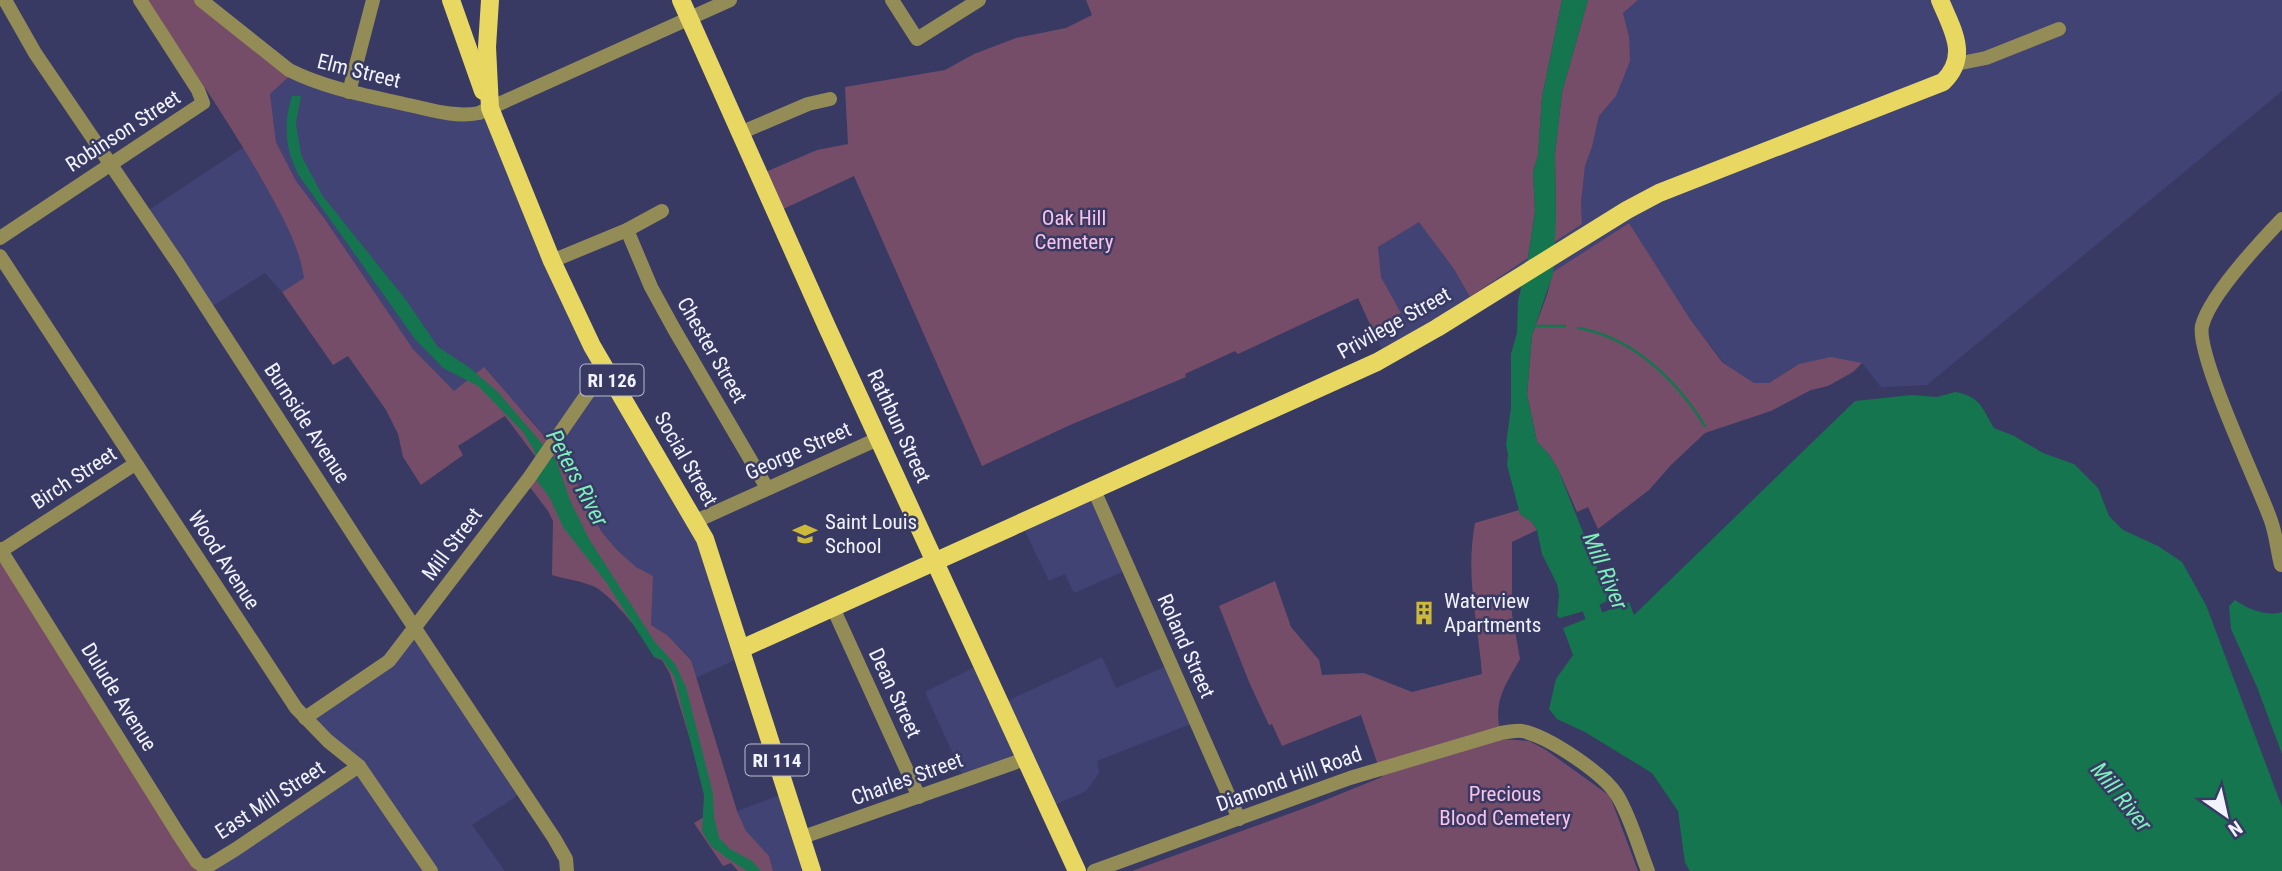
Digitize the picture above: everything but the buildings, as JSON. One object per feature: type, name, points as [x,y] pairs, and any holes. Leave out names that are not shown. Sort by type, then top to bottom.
[{"type":"main road","name":"Rathbun Street","points":[[681,0],[827,327],[1077,871]]},
{"type":"main road","points":[[1940,0],[1958,47],[1956,64]]},
{"type":"main road","points":[[452,2],[472,20],[483,19],[490,8]]},
{"type":"main road","name":"RI 126","points":[[452,2],[490,108]]},
{"type":"main road","name":"Social Street","points":[[490,8],[487,47],[490,108],[552,261],[605,368],[696,521],[718,573],[812,871]]},
{"type":"main road","name":"Privilege Street","points":[[741,649],[1377,362],[1659,193],[1943,82],[1956,64]]},
{"type":"street","name":"Burnside Avenue","points":[[5,0],[35,53],[112,165],[554,838],[566,859],[566,871]]},
{"type":"street","name":"Robinson Street","points":[[0,238],[203,103],[198,90],[139,0]]},
{"type":"street","name":"Elm Street","points":[[201,0],[289,70],[310,81],[444,113],[468,115],[490,108],[730,0]]},
{"type":"street","points":[[349,92],[373,0]]},
{"type":"street","points":[[891,0],[917,39],[979,0]]},
{"type":"street","points":[[1956,64],[1986,58],[2059,29]]},
{"type":"street","points":[[740,133],[808,104],[830,99]]},
{"type":"street","points":[[552,261],[627,230],[662,211]]},
{"type":"street","points":[[2281,565],[2271,521],[2230,420],[2201,337],[2205,318],[2213,301],[2282,219]]},
{"type":"street","name":"Chester Street","points":[[627,230],[651,287],[767,488]]},
{"type":"street","name":"Wood Avenue","points":[[0,256],[288,697],[305,718],[359,766],[431,871]]},
{"type":"street","name":"Mill Street","points":[[305,718],[389,660],[529,478],[605,368]]},
{"type":"street","name":"George Street","points":[[696,521],[880,438]]},
{"type":"street","name":"Birch Street","points":[[0,550],[135,464]]},
{"type":"street","name":"Roland Street","points":[[1094,490],[1240,819]]},
{"type":"street","name":"Dulude Avenue","points":[[0,550],[179,835],[197,862],[203,866]]},
{"type":"street","name":"Dean Street","points":[[833,608],[919,797]]},
{"type":"street","name":"Diamond Hill Road","points":[[1094,871],[1350,778],[1501,733],[1521,730],[1538,737],[1600,775],[1611,787],[1625,810],[1648,871]]},
{"type":"street","name":"Charles Street","points":[[803,837],[1025,759]]},
{"type":"street","name":"East Mill Street","points":[[203,866],[236,849],[359,766]]},
{"type":"shaded area","points":[[1638,0],[2282,0],[2282,91],[1927,385],[1881,387],[1862,363],[1799,364],[1769,383],[1755,384],[1723,362],[1690,319],[1629,223],[1553,272],[1553,243],[1582,224],[1585,166],[1599,116],[1616,96],[1629,36],[1623,13]]},
{"type":"shaded area","points":[[292,74],[446,112],[489,109],[555,266],[696,520],[741,657],[696,678],[691,659],[667,635],[651,625],[653,576],[636,567],[601,531],[566,461],[526,414],[513,401],[454,392],[413,349],[296,181],[276,142],[270,94]]},
{"type":"shaded area","points":[[244,147],[287,224],[302,263],[304,278],[282,292],[265,273],[208,309],[143,214]]},
{"type":"shaded area","points":[[1419,221],[1454,269],[1470,297],[1528,258],[1521,288],[1389,364],[1373,331],[1401,313],[1381,277],[1378,247]]},
{"type":"shaded area","points":[[1094,487],[1129,569],[1074,593],[1065,574],[1049,581],[1020,521]]},
{"type":"shaded area","points":[[415,630],[523,792],[472,825],[505,871],[212,871],[359,769],[307,721],[386,664]]},
{"type":"shaded area","points":[[1102,657],[1116,688],[1171,664],[1196,722],[1097,761],[1099,773],[1086,791],[1046,809],[1026,761],[966,783],[925,692],[981,664],[1001,704]]},
{"type":"shaded area","points":[[788,792],[813,871],[773,871],[769,856],[746,831],[737,811]]},
{"type":"green space","points":[[147,0],[199,0],[292,74],[270,94],[276,142],[296,181],[413,349],[454,391],[484,367],[566,461],[601,531],[636,567],[653,576],[651,625],[667,635],[691,660],[737,811],[746,831],[769,856],[773,871],[738,871],[731,863],[723,866],[694,823],[706,816],[707,795],[670,674],[662,660],[656,658],[629,619],[611,599],[595,587],[552,575],[553,521],[526,482],[538,460],[505,416],[458,446],[463,455],[421,485],[403,457],[398,434],[386,410],[348,356],[333,365],[282,292],[304,278],[294,241],[283,218],[208,91]]},
{"type":"green space","name":"Oak Hill Cemetery","points":[[1086,0],[1562,0],[1542,97],[1538,155],[1533,172],[1535,211],[1528,258],[1470,297],[1454,269],[1419,222],[1378,247],[1381,277],[1401,313],[1373,331],[1358,298],[1238,354],[1235,351],[1185,374],[1186,377],[1070,425],[982,466],[854,176],[779,211],[761,174],[817,150],[848,144],[845,87],[945,70],[974,54],[1016,38],[1066,28],[1092,15]]},
{"type":"green space","points":[[1588,0],[1638,0],[1623,13],[1629,36],[1630,61],[1616,96],[1599,116],[1585,166],[1582,224],[1553,243],[1556,220],[1555,154],[1562,92]]},
{"type":"green space","points":[[1629,223],[1690,319],[1722,362],[1754,383],[1769,383],[1799,364],[1831,357],[1862,363],[1853,372],[1828,386],[1811,390],[1771,411],[1705,433],[1649,490],[1598,529],[1588,507],[1577,512],[1558,469],[1537,442],[1527,394],[1532,335],[1553,272]]},
{"type":"green space","name":"Precious Blood Cemetery","points":[[1519,510],[1537,530],[1512,542],[1512,614],[1520,659],[1501,697],[1498,716],[1502,739],[1529,741],[1546,750],[1610,796],[1638,871],[1132,871],[1382,777],[1361,715],[1282,746],[1249,682],[1219,606],[1275,581],[1291,627],[1319,660],[1322,675],[1364,673],[1412,692],[1482,674],[1471,562],[1475,523]]},
{"type":"green space","points":[[0,554],[203,871],[0,871]]},
{"type":"water","points":[[1562,0],[1588,0],[1562,92],[1555,154],[1553,274],[1532,335],[1527,394],[1537,442],[1558,469],[1597,568],[1619,595],[1591,609],[1560,618],[1557,616],[1557,584],[1542,554],[1537,530],[1532,522],[1520,514],[1507,465],[1506,445],[1511,407],[1511,354],[1517,333],[1518,301],[1535,211],[1533,172],[1538,155],[1542,97]]},
{"type":"water","points":[[292,96],[301,96],[296,123],[301,155],[322,195],[406,300],[438,347],[470,368],[498,392],[556,460],[570,500],[589,539],[655,642],[675,664],[686,687],[713,794],[714,817],[719,838],[730,849],[752,861],[761,871],[747,871],[727,858],[711,846],[702,831],[704,795],[674,676],[662,659],[654,657],[606,582],[563,527],[550,498],[537,481],[535,452],[523,432],[478,386],[443,368],[415,339],[298,174],[290,154],[287,135],[287,116]]},
{"type":"water","points":[[1955,392],[1975,400],[1994,428],[2043,453],[2074,464],[2098,488],[2109,516],[2123,530],[2158,546],[2182,562],[2206,605],[2282,807],[2282,871],[1690,871],[1685,863],[1678,811],[1652,773],[1585,732],[1557,719],[1549,709],[1556,679],[1573,655],[1563,628],[1629,602],[1634,615],[1855,401],[1912,395],[1937,397]]},
{"type":"water","points":[[2235,600],[2258,611],[2270,614],[2282,612],[2282,754],[2257,687],[2231,629],[2229,606]]},
{"type":"waterway","points":[[1535,326],[1565,326]]},
{"type":"waterway","points":[[1578,328],[1617,341],[1652,363],[1681,393],[1705,426]]},
{"type":"waterway","name":"Mill River","points":[[1583,586],[1605,637]]},
{"type":"place","name":"Saint Louis School","points":[[805,534]]},
{"type":"place","name":"Waterview Apartments","points":[[1424,613]]},
{"type":"water label","name":"Peters River","points":[[577,478]]}]
